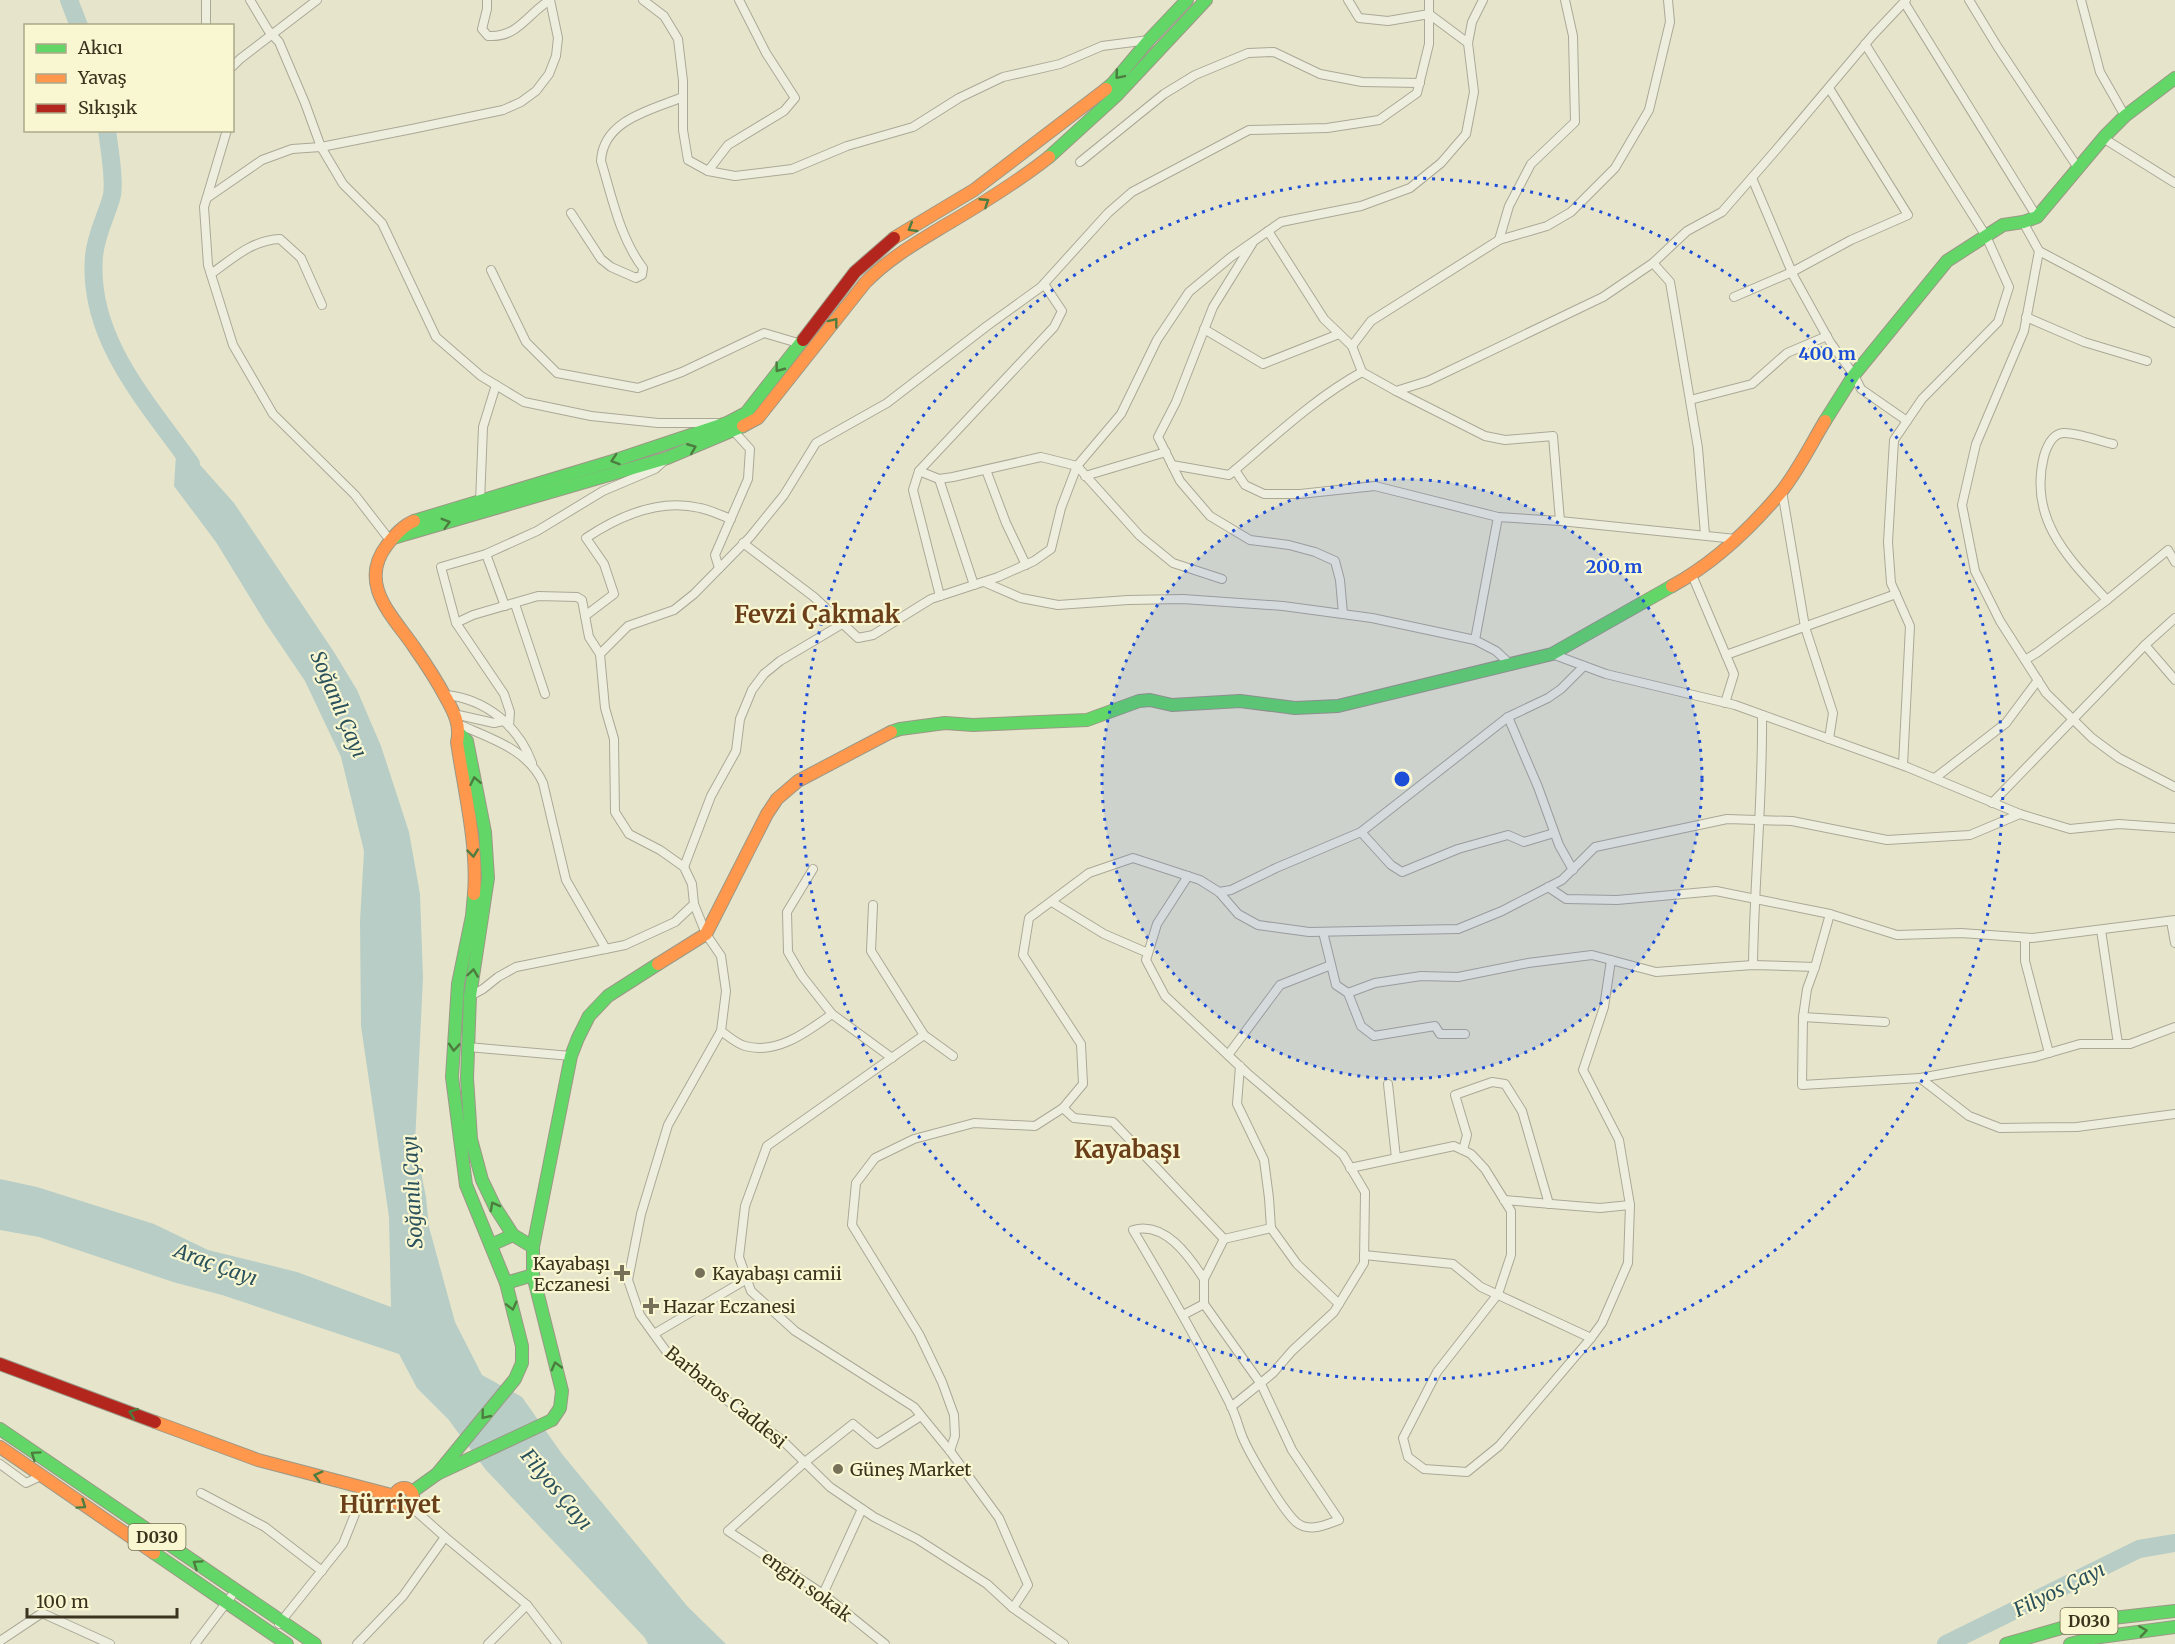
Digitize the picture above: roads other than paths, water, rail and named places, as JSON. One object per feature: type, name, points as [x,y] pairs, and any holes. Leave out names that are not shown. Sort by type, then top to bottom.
[{"type":"main road","points":[[389,539],[667,458],[730,427],[746,413],[855,272],[888,242],[974,190],[1113,83],[1187,0]]},
{"type":"main road","points":[[437,1474],[514,1379],[522,1363],[522,1346],[506,1283],[466,1185],[452,1077],[464,997],[485,907],[488,863],[484,832],[467,741],[457,724],[446,695],[382,603],[375,572],[377,561],[389,539],[408,523],[758,418],[882,264],[983,203],[1066,143],[1108,104],[1206,0]]},
{"type":"main road","points":[[412,1492],[437,1474],[552,1420],[560,1411],[563,1400],[561,1386],[533,1275],[533,1247],[571,1056],[583,1023],[593,1008],[608,996],[706,934],[767,814],[777,799],[798,781],[881,735],[921,725],[1087,720],[1139,701],[1150,700],[1172,705],[1240,701],[1295,708],[1338,706],[1552,654],[1692,575],[1721,554],[1782,491],[1854,375],[1947,261],[2003,225],[2037,217],[2103,138],[2125,116],[2175,78]]},
{"type":"main road","points":[[464,997],[468,1047],[467,1078],[474,1153],[488,1193],[513,1235],[533,1247]]},
{"type":"main road","points":[[491,1245],[513,1235]]},
{"type":"main road","points":[[506,1283],[533,1275]]},
{"type":"main road","points":[[0,1364],[258,1460],[395,1496]]},
{"type":"main road","name":"D030","points":[[0,1430],[315,1644]]},
{"type":"main road","name":"D030","points":[[0,1447],[287,1644]]},
{"type":"main road","points":[[404,1488],[412,1492],[413,1499],[409,1505],[405,1507],[398,1504],[396,1492],[404,1488]]},
{"type":"main road","name":"D030","points":[[2006,1644],[2086,1621],[2175,1611]]},
{"type":"main road","name":"D030","points":[[2070,1644],[2093,1638],[2175,1627]]},
{"type":"street","points":[[206,0],[206,24]]},
{"type":"street","points":[[250,0],[279,42],[321,147],[343,184],[382,223],[436,337],[482,376],[524,402],[591,416],[730,427],[750,449],[748,479],[715,555],[719,568]]},
{"type":"street","points":[[234,65],[317,0]]},
{"type":"street","points":[[207,198],[262,160],[292,149],[321,147],[503,110],[521,102],[536,91],[549,74],[556,56],[558,38],[550,0],[534,11],[515,31],[498,36],[488,36],[482,29],[487,0]]},
{"type":"street","points":[[643,0],[664,16],[678,39],[683,81],[683,130],[688,160],[708,171],[735,176],[792,169],[847,146],[913,126],[1003,77],[1060,64],[1102,46],[1149,40]]},
{"type":"street","points":[[708,171],[729,145],[784,111],[795,98],[766,53],[739,0]]},
{"type":"street","points":[[1348,0],[1359,18],[1388,21],[1429,14],[1468,43]]},
{"type":"street","points":[[600,654],[628,626],[674,610],[719,568],[784,495],[816,443],[888,403],[1044,284],[1108,213],[1132,192],[1249,130],[1327,128],[1379,120],[1417,93],[1429,44],[1429,0]]},
{"type":"street","points":[[743,543],[814,597],[858,638],[873,635],[931,599],[984,582],[1026,565],[1051,549],[1061,508],[1077,466],[1121,414],[1157,340],[1189,292],[1281,222],[1361,206],[1410,188],[1441,163],[1466,134],[1474,92],[1468,43],[1472,22],[1483,0]]},
{"type":"street","points":[[1499,240],[1509,206],[1531,164],[1575,122],[1574,36],[1565,0]]},
{"type":"street","points":[[1352,346],[1371,321],[1499,240],[1547,226],[1571,212],[1615,168],[1649,110],[1670,22],[1668,0]]},
{"type":"street","points":[[1969,0],[2078,168]]},
{"type":"street","points":[[2081,0],[2100,72],[2125,116]]},
{"type":"street","points":[[1396,391],[1428,381],[1603,297],[1653,263],[1687,231],[1722,212],[1865,44],[1905,1],[2037,217]]},
{"type":"street","points":[[1865,44],[1986,236],[2009,287],[1998,322],[1922,399],[1894,440],[1888,531],[1892,583],[1910,626],[1902,765]]},
{"type":"street","points":[[1080,162],[1164,94],[1195,75],[1248,53],[1274,52],[1320,74],[1362,82],[1420,83]]},
{"type":"street","points":[[1734,297],[1792,272],[1851,240],[1908,215],[1829,88]]},
{"type":"street","points":[[571,213],[606,263],[636,278],[642,274],[643,268],[632,253],[623,233],[601,161],[602,152],[610,133],[618,126],[644,112],[683,97]]},
{"type":"street","points":[[226,132],[204,207],[208,265],[233,345],[273,414],[355,495],[389,539]]},
{"type":"street","points":[[2103,138],[2175,183]]},
{"type":"street","points":[[1752,178],[1792,272],[1827,336],[1861,389],[1907,421]]},
{"type":"street","points":[[2023,222],[2039,251],[2175,323]]},
{"type":"street","points":[[1268,231],[1324,319],[1352,346],[1362,372],[1485,436],[1505,440],[1553,436],[1560,521]]},
{"type":"street","points":[[211,274],[246,249],[267,240],[280,239],[301,258],[322,305]]},
{"type":"street","points":[[1254,241],[1213,307],[1176,402],[1158,437],[1180,481],[1210,516],[1250,540],[1289,544],[1335,561],[1340,580],[1343,614]]},
{"type":"street","points":[[2039,251],[2024,331],[1976,444],[1962,506],[1975,571],[2000,621],[2046,693],[2092,738],[2119,758],[2175,787]]},
{"type":"street","points":[[1653,263],[1670,282],[1698,448],[1705,535]]},
{"type":"street","points":[[491,270],[526,342],[557,373],[638,388],[682,372],[764,333],[798,343]]},
{"type":"street","points":[[940,596],[913,490],[919,471],[1054,327],[1062,311],[1044,284]]},
{"type":"street","points":[[2026,317],[2084,342],[2147,361]]},
{"type":"street","points":[[1204,329],[1263,364],[1339,334]]},
{"type":"street","points":[[1690,400],[1752,384],[1787,353],[1827,336]]},
{"type":"street","points":[[1172,465],[1229,475],[1305,410],[1340,384],[1362,372]]},
{"type":"street","points":[[480,502],[483,427],[496,385]]},
{"type":"street","points":[[2107,600],[2076,567],[2055,538],[2043,505],[2041,479],[2045,453],[2051,439],[2058,434],[2066,432],[2113,444]]},
{"type":"street","points":[[1085,476],[1166,452]]},
{"type":"street","points":[[919,471],[939,479],[1041,456],[1077,466],[1140,536],[1173,563],[1222,579]]},
{"type":"street","points":[[506,724],[510,712],[504,694],[456,623],[441,567],[486,554],[537,531],[603,491],[655,469],[667,458]]},
{"type":"street","points":[[986,470],[1006,523],[1026,565]]},
{"type":"street","points":[[1235,470],[1245,485],[1264,494],[1300,494],[1375,486],[1498,518],[1560,521],[1736,539]]},
{"type":"street","points":[[939,479],[974,585]]},
{"type":"street","points":[[1782,491],[1805,627],[1833,713],[1829,739]]},
{"type":"street","points":[[585,616],[614,594],[604,564],[586,538],[608,523],[659,504],[699,507],[730,519]]},
{"type":"street","points":[[1475,640],[1498,518]]},
{"type":"street","points":[[2025,660],[2107,600],[2168,550],[2175,562]]},
{"type":"street","points":[[486,554],[505,606]]},
{"type":"street","points":[[1692,575],[1734,674],[1725,703]]},
{"type":"street","points":[[984,582],[1021,598],[1058,605],[1183,599],[1283,606],[1372,618],[1475,640],[1496,651],[1510,664]]},
{"type":"street","points":[[1726,656],[1896,594]]},
{"type":"street","points":[[456,623],[538,596],[577,597],[582,600],[589,637],[600,654],[605,708],[614,739],[615,812],[629,834],[660,850],[684,867],[711,795],[736,751],[740,719],[752,690],[764,674],[780,661],[842,624]]},
{"type":"street","points":[[515,604],[545,694]]},
{"type":"street","points":[[1992,803],[2145,645],[2175,618]]},
{"type":"street","points":[[2145,645],[2175,680]]},
{"type":"street","points":[[1552,654],[1625,679],[1725,703],[1762,715],[1902,765],[2020,814],[2070,829],[2118,824],[2175,828]]},
{"type":"street","points":[[1219,891],[1231,890],[1361,832],[1508,717],[1548,698],[1584,666]]},
{"type":"street","points":[[1935,778],[2006,723],[2038,680]]},
{"type":"street","points":[[446,695],[477,702],[493,712],[526,746],[532,765],[543,783],[566,880],[606,949]]},
{"type":"street","points":[[1753,965],[1754,899],[1761,820],[1762,715]]},
{"type":"street","points":[[1508,717],[1538,787],[1554,833],[1573,870]]},
{"type":"street","points":[[457,724],[506,724]]},
{"type":"street","points":[[457,724],[511,748],[532,765]]},
{"type":"street","points":[[950,1451],[955,1436],[954,1415],[942,1382],[919,1334],[852,1225],[856,1183],[875,1158],[914,1139],[974,1123],[1035,1126],[1063,1108],[1083,1084],[1081,1044],[1023,955],[1029,918],[1089,873],[1133,858],[1200,880],[1219,891],[1238,914],[1258,925],[1309,932],[1458,929],[1502,911],[1562,880],[1595,847],[1727,819],[1792,821],[1887,840],[1970,835],[2020,814]]},
{"type":"street","points":[[1361,832],[1391,865],[1402,872],[1458,849],[1508,835],[1524,842],[1554,833]]},
{"type":"street","name":"Barbaros Caddesi","points":[[684,867],[693,884],[694,904],[706,934],[721,956],[726,991],[721,1031],[668,1125],[641,1214],[628,1280],[640,1315],[666,1351],[704,1384],[782,1440],[830,1487],[862,1509],[917,1539],[987,1584],[1013,1608],[1064,1644]]},
{"type":"street","points":[[813,868],[788,912],[788,952],[802,976],[832,1014],[892,1058]]},
{"type":"street","points":[[1188,876],[1157,924],[1146,960],[1165,996],[1240,1066],[1342,1155],[1365,1192],[1364,1263],[1334,1312],[1261,1383],[1231,1407]]},
{"type":"street","points":[[1548,887],[1566,899],[1617,900],[1716,891],[1830,914],[1897,935],[1961,933],[2032,938],[2173,921],[2175,943]]},
{"type":"street","points":[[1052,902],[1104,934],[1148,953]]},
{"type":"street","points":[[464,997],[483,989],[498,977],[516,968],[625,945],[675,922],[694,904]]},
{"type":"street","points":[[873,905],[871,951],[924,1035],[953,1056]]},
{"type":"street","points":[[1830,914],[1807,989],[1803,1017],[1802,1085],[1920,1078],[2035,1057],[2080,1044],[2130,1044],[2175,1027]]},
{"type":"street","points":[[2101,930],[2118,1044]]},
{"type":"street","points":[[1323,932],[1336,985],[1348,993],[1361,1026],[1374,1036],[1435,1026],[1440,1034],[1465,1034]]},
{"type":"street","points":[[2025,938],[2025,961],[2049,1053]]},
{"type":"street","points":[[1348,993],[1375,982],[1421,976],[1458,976],[1528,963],[1592,955],[1656,972],[1753,965],[1815,967]]},
{"type":"street","points":[[1350,1168],[1454,1146],[1471,1154],[1485,1169],[1511,1211],[1512,1255],[1498,1294],[1437,1372],[1403,1438],[1408,1457],[1424,1469],[1467,1472],[1499,1446],[1591,1338],[1602,1323],[1628,1263],[1630,1205],[1619,1140],[1583,1070],[1604,1007],[1611,960]]},
{"type":"street","points":[[1228,1055],[1280,985],[1331,965]]},
{"type":"street","points":[[721,1031],[745,1046],[770,1047],[800,1037],[832,1014]]},
{"type":"street","points":[[1803,1017],[1885,1022]]},
{"type":"street","points":[[924,1035],[767,1146],[745,1206],[739,1257],[751,1291],[795,1331],[914,1407],[950,1451],[999,1518],[1028,1585],[1013,1608]]},
{"type":"street","points":[[468,1047],[571,1056]]},
{"type":"street","points":[[1240,1066],[1237,1104],[1264,1161],[1271,1228],[1297,1264],[1338,1304]]},
{"type":"street","points":[[1920,1078],[1969,1116],[2000,1128],[2077,1127],[2175,1114]]},
{"type":"street","points":[[1463,1150],[1467,1135],[1455,1095],[1492,1082],[1505,1084],[1522,1112],[1549,1204]]},
{"type":"street","points":[[1388,1084],[1396,1158]]},
{"type":"street","points":[[1063,1108],[1074,1118],[1113,1122],[1224,1239]]},
{"type":"street","points":[[1504,1200],[1600,1208],[1630,1205]]},
{"type":"street","points":[[1203,1279],[1187,1254],[1168,1238],[1148,1229],[1133,1230],[1184,1315],[1231,1407],[1243,1438],[1274,1491],[1295,1521],[1310,1528],[1339,1520],[1292,1450],[1261,1383],[1204,1304],[1203,1279],[1224,1239],[1271,1228]]},
{"type":"street","points":[[1364,1255],[1453,1264],[1482,1287],[1591,1338]]},
{"type":"street","points":[[654,1334],[747,1279]]},
{"type":"street","points":[[1184,1315],[1204,1304]]},
{"type":"street","points":[[805,1462],[853,1424],[877,1444],[921,1416]]},
{"type":"street","name":"engin sokak","points":[[805,1462],[728,1531],[822,1594],[885,1644]]},
{"type":"street","points":[[0,1464],[26,1483],[41,1476]]},
{"type":"street","points":[[272,1634],[343,1544],[365,1489]]},
{"type":"street","points":[[201,1493],[265,1527],[322,1570]]},
{"type":"street","points":[[409,1505],[527,1605],[557,1644]]},
{"type":"street","points":[[822,1594],[862,1509]]},
{"type":"street","points":[[357,1644],[403,1596],[445,1537]]},
{"type":"street","points":[[195,1644],[236,1590]]},
{"type":"street","points":[[488,1644],[527,1605]]},
{"type":"street","points":[[0,1641],[42,1613],[110,1644]]},
{"type":"water","name":"Araç Çayı","points":[[177,439],[234,503],[357,690],[381,746],[409,832],[420,894],[423,978],[415,1143],[426,1197],[429,1227],[455,1322],[482,1375],[522,1397],[562,1454],[688,1607],[726,1644],[648,1644],[645,1638],[486,1470],[448,1419],[417,1388],[399,1354],[39,1237],[0,1230],[0,1179],[37,1187],[154,1224],[208,1250],[297,1272],[391,1307],[389,1217],[361,1026],[360,921],[364,851],[341,757],[305,681],[265,622],[216,542],[174,486]]},
{"type":"waterway","name":"Soğanlı Çayı","points":[[69,0],[78,24]]},
{"type":"waterway","name":"Soğanlı Çayı","points":[[107,132],[113,185],[94,256],[94,286],[100,314],[110,342],[123,367],[139,393],[191,464]]},
{"type":"waterway","name":"Filyos Çayı","points":[[1946,1644],[2139,1549],[2175,1543]]},
{"type":"place","name":"Kayabaşı Eczanesi","points":[[622,1273]]},
{"type":"place","name":"Kayabaşı camii","points":[[700,1273]]},
{"type":"place","name":"Hazar Eczanesi","points":[[651,1306]]},
{"type":"place","name":"Güneş Market","points":[[838,1469]]},
{"type":"district","name":"Fevzi Çakmak","points":[[817,614]]},
{"type":"district","name":"Kayabaşı","points":[[1127,1149]]},
{"type":"district","name":"Hürriyet","points":[[390,1504]]}]
